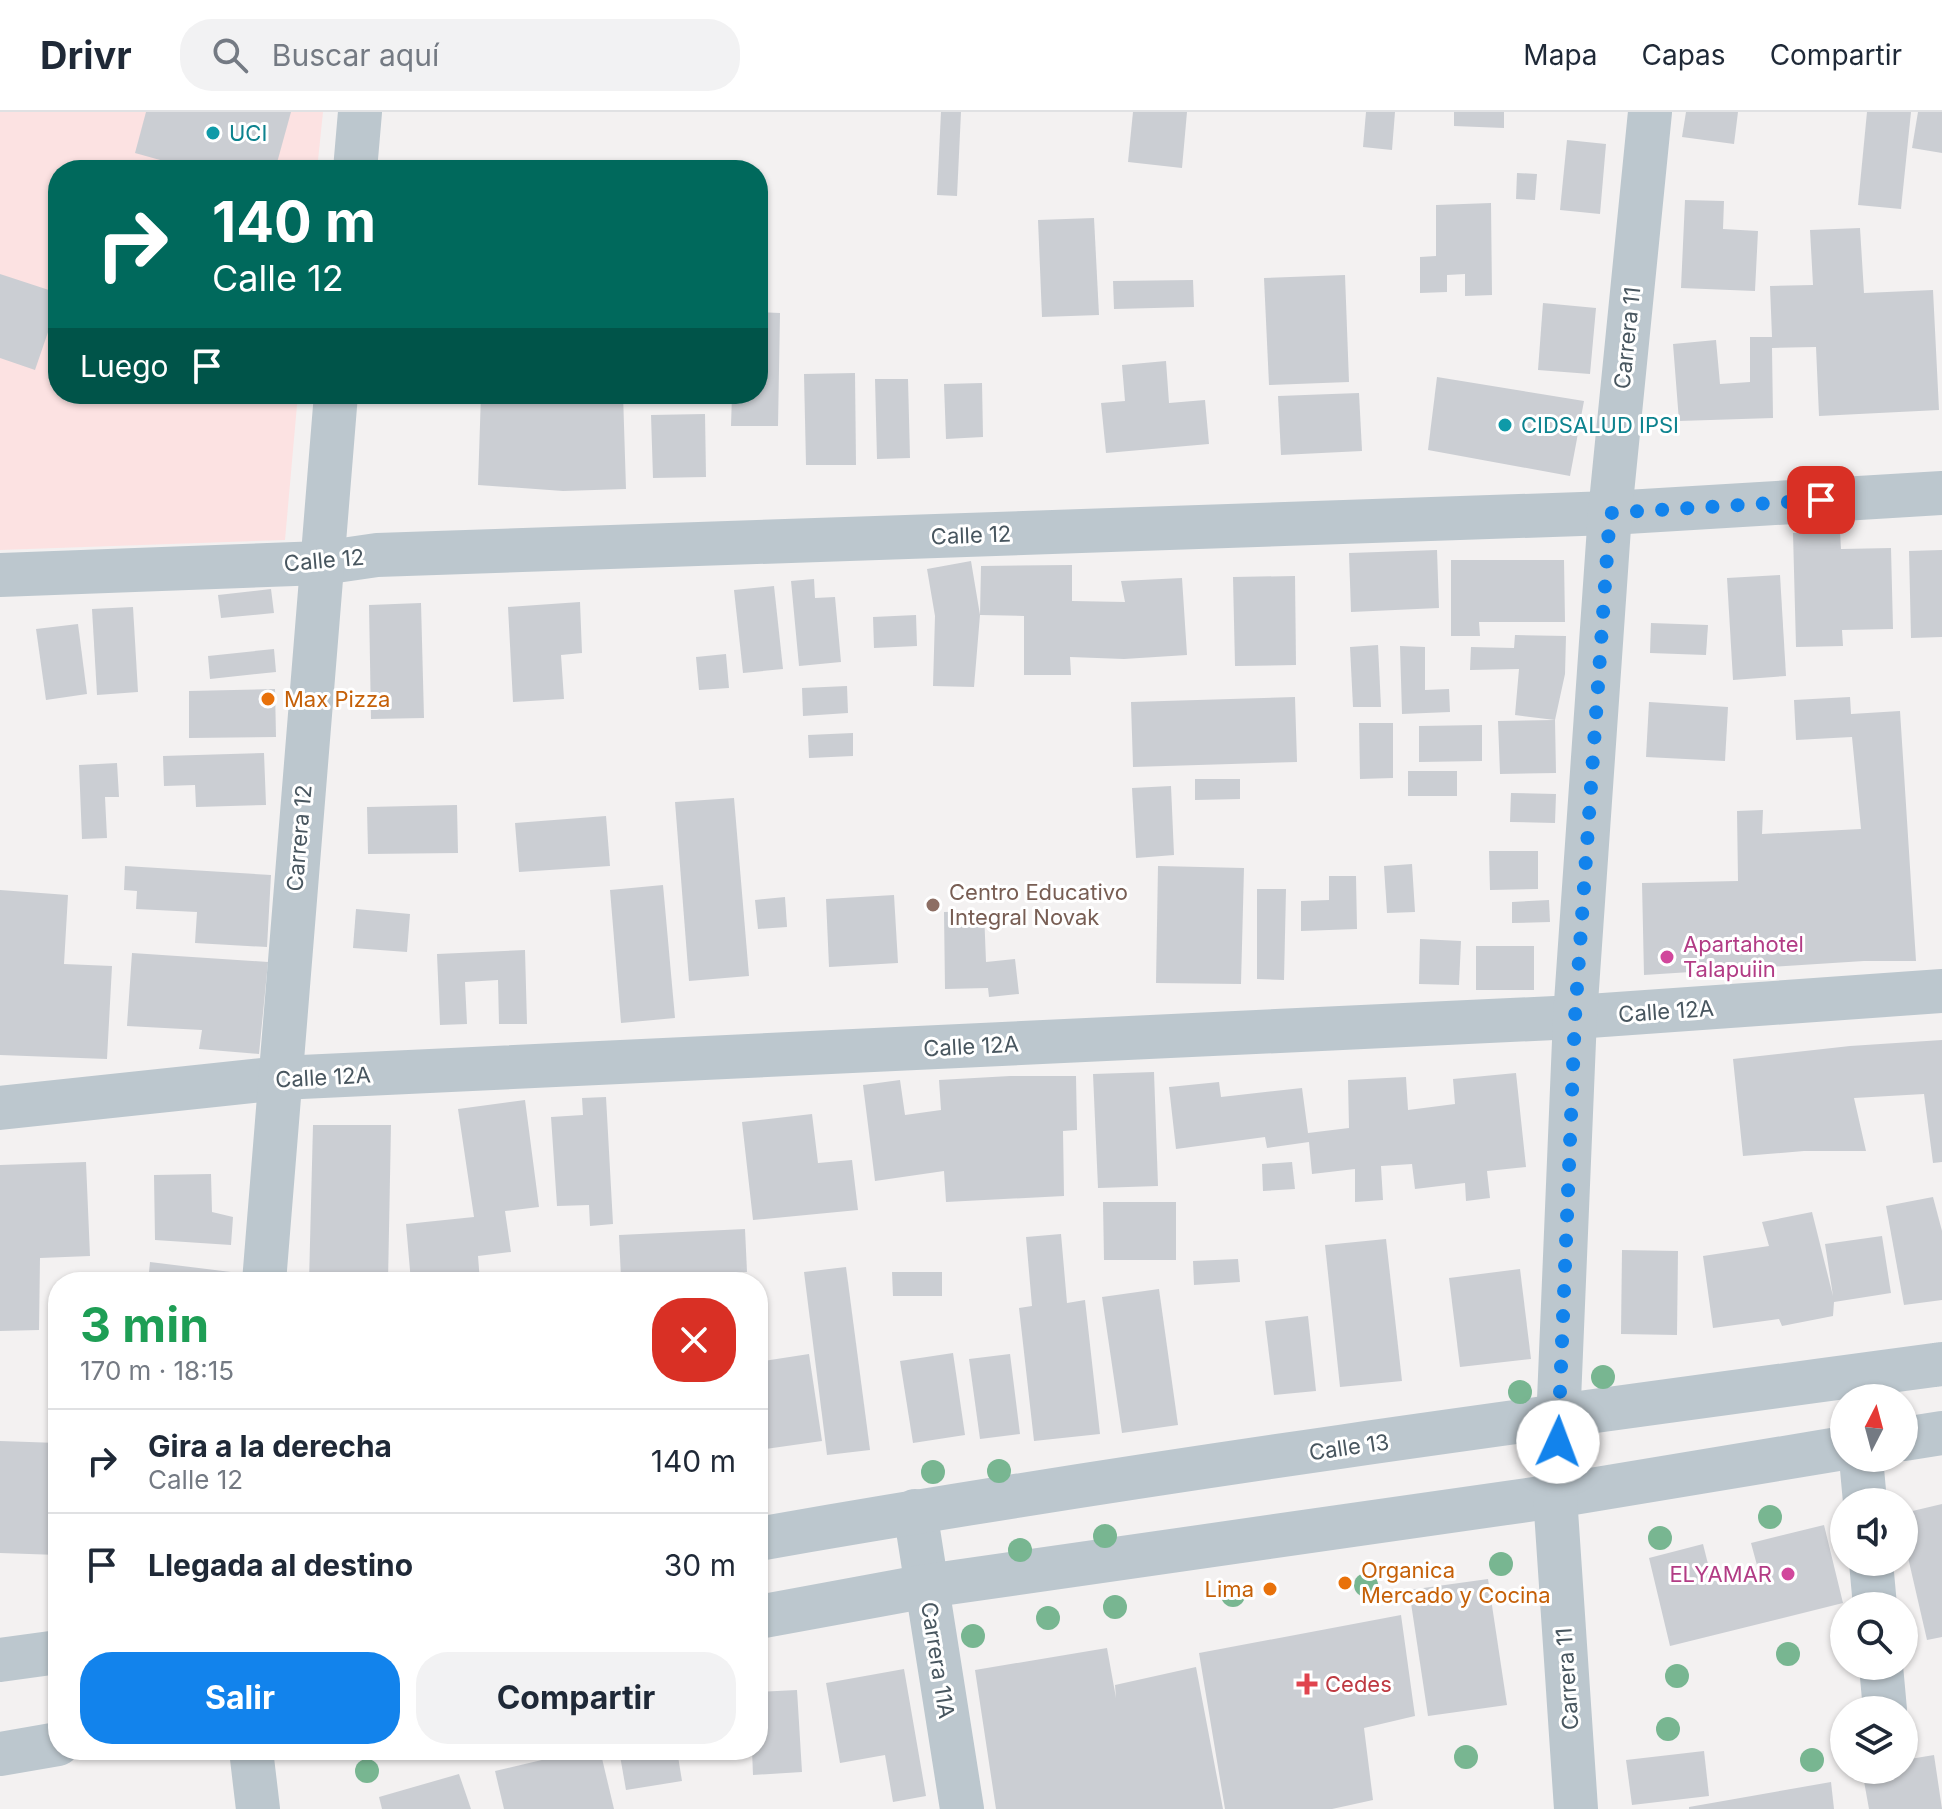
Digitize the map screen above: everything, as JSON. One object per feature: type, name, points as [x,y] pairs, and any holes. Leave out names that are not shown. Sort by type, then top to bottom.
[{"type":"street","points":[[356,160],[360,112]]},
{"type":"street","name":"Carrera 11","points":[[1576,1809],[1555,1496],[1575,1017],[1610,513],[1650,112]]},
{"type":"street","name":"Carrera 12","points":[[265,1272],[335,404]]},
{"type":"street","name":"Calle 12","points":[[0,575],[322,563],[377,555],[1610,513],[1942,493]]},
{"type":"street","name":"Calle 12A","points":[[0,1108],[280,1078],[1575,1017],[1942,991]]},
{"type":"street","name":"Calle 13","points":[[768,1537],[915,1511],[1559,1415],[1942,1364]]},
{"type":"street","points":[[1918,1437],[1942,1433]]},
{"type":"street","points":[[768,1615],[927,1586],[1555,1496],[1830,1450]]},
{"type":"street","name":"Carrera 11A","points":[[915,1511],[962,1809]]},
{"type":"street","points":[[0,1660],[48,1653]]},
{"type":"street","points":[[0,1754],[48,1746]]},
{"type":"street","points":[[252,1760],[258,1809]]},
{"type":"shaded area","points":[[0,112],[323,112],[318,160],[48,160],[48,404],[297,404],[285,540],[0,550]]},
{"type":"building","name":"UCI","points":[[146,112],[291,112],[278,160],[160,160],[135,153]]},
{"type":"building","points":[[941,112],[961,112],[957,196],[937,195]]},
{"type":"building","points":[[1133,112],[1187,112],[1182,168],[1128,162]]},
{"type":"building","points":[[1366,112],[1395,112],[1392,150],[1363,147]]},
{"type":"building","points":[[1454,112],[1504,112],[1504,128],[1454,126]]},
{"type":"building","points":[[1686,112],[1738,112],[1734,144],[1682,137]]},
{"type":"building","points":[[1867,112],[1911,112],[1901,209],[1858,205]]},
{"type":"building","points":[[1918,112],[1942,112],[1942,153],[1912,148]]},
{"type":"building","points":[[1567,140],[1606,144],[1600,214],[1560,210]]},
{"type":"building","points":[[1517,173],[1537,174],[1535,200],[1516,199]]},
{"type":"building","points":[[1685,200],[1724,201],[1723,229],[1758,231],[1755,291],[1681,288]]},
{"type":"building","points":[[1491,203],[1492,295],[1465,296],[1465,274],[1447,275],[1447,292],[1420,293],[1420,257],[1436,256],[1436,205]]},
{"type":"building","points":[[1094,218],[1099,315],[1042,317],[1038,220]]},
{"type":"building","points":[[1860,228],[1864,293],[1933,290],[1939,410],[1819,416],[1816,347],[1772,348],[1773,418],[1679,421],[1673,344],[1716,340],[1720,384],[1750,382],[1750,337],[1772,337],[1770,286],[1813,285],[1810,230]]},
{"type":"building","points":[[0,274],[48,290],[48,332],[35,370],[0,358]]},
{"type":"building","points":[[1345,275],[1349,382],[1269,385],[1264,278]]},
{"type":"building","points":[[1193,280],[1194,307],[1114,309],[1113,281]]},
{"type":"building","points":[[1543,303],[1596,308],[1590,374],[1538,370]]},
{"type":"building","points":[[768,312],[780,313],[778,426],[731,426],[732,404],[768,404]]},
{"type":"building","points":[[1166,361],[1169,403],[1205,400],[1209,444],[1106,453],[1101,403],[1125,401],[1122,365]]},
{"type":"building","points":[[855,373],[856,465],[806,465],[804,374]]},
{"type":"building","name":"CIDSALUD IPSI","points":[[1437,377],[1584,401],[1570,476],[1428,450]]},
{"type":"building","points":[[875,379],[908,379],[910,458],[877,459]]},
{"type":"building","points":[[982,383],[983,437],[946,439],[944,384]]},
{"type":"building","points":[[1359,393],[1362,451],[1281,455],[1278,396]]},
{"type":"building","points":[[481,404],[623,404],[626,489],[563,491],[478,485]]},
{"type":"building","points":[[705,414],[706,477],[653,478],[651,415]]},
{"type":"building","points":[[1840,531],[1841,549],[1891,548],[1893,629],[1842,630],[1843,646],[1796,647],[1793,533]]},
{"type":"building","points":[[1437,550],[1439,608],[1351,612],[1349,553]]},
{"type":"building","points":[[1942,550],[1942,637],[1911,638],[1909,551]]},
{"type":"building","points":[[1451,560],[1564,560],[1565,622],[1479,622],[1480,636],[1451,636]]},
{"type":"building","points":[[971,561],[980,615],[974,687],[933,686],[935,616],[927,569]]},
{"type":"building","points":[[1072,565],[1072,601],[1125,602],[1121,581],[1182,578],[1187,655],[1124,659],[1070,657],[1071,675],[1024,675],[1024,616],[980,615],[981,566]]},
{"type":"building","points":[[1780,575],[1786,676],[1733,680],[1727,578]]},
{"type":"building","points":[[1295,576],[1296,665],[1235,666],[1233,577]]},
{"type":"building","points":[[814,579],[815,598],[835,597],[841,662],[799,666],[791,581]]},
{"type":"building","points":[[774,586],[783,669],[743,673],[734,590]]},
{"type":"building","points":[[271,589],[274,613],[221,618],[218,595]]},
{"type":"building","points":[[580,602],[582,653],[561,655],[564,699],[513,702],[508,607]]},
{"type":"building","points":[[421,603],[424,718],[371,719],[369,605]]},
{"type":"building","points":[[133,607],[138,692],[97,695],[92,609]]},
{"type":"building","points":[[916,615],[917,646],[874,648],[873,617]]},
{"type":"building","points":[[1651,623],[1708,625],[1706,655],[1650,653]]},
{"type":"building","points":[[78,624],[87,694],[46,700],[36,629]]},
{"type":"building","points":[[1515,635],[1566,636],[1565,674],[1555,720],[1515,715],[1519,669],[1470,670],[1471,647],[1514,648]]},
{"type":"building","points":[[1378,645],[1381,707],[1353,707],[1350,647]]},
{"type":"building","points":[[1400,646],[1425,647],[1425,690],[1449,689],[1450,712],[1402,714]]},
{"type":"building","points":[[274,649],[276,672],[210,679],[208,656]]},
{"type":"building","points":[[726,654],[729,688],[699,690],[696,657]]},
{"type":"building","points":[[847,686],[848,713],[803,716],[802,688]]},
{"type":"building","points":[[275,689],[276,737],[189,738],[189,691]]},
{"type":"building","points":[[1295,697],[1297,762],[1133,767],[1131,702]]},
{"type":"building","points":[[1850,697],[1851,714],[1900,711],[1916,961],[1864,961],[1644,975],[1642,883],[1738,881],[1737,811],[1763,810],[1762,834],[1861,829],[1852,737],[1796,740],[1794,700]]},
{"type":"building","points":[[1649,702],[1728,707],[1725,761],[1646,757]]},
{"type":"building","points":[[1555,720],[1556,773],[1500,774],[1498,721]]},
{"type":"building","points":[[1359,723],[1393,723],[1393,778],[1360,779]]},
{"type":"building","points":[[1482,725],[1482,761],[1419,762],[1419,726]]},
{"type":"building","points":[[853,733],[853,756],[809,758],[808,735]]},
{"type":"building","points":[[264,753],[266,805],[196,807],[195,785],[164,786],[163,756]]},
{"type":"building","points":[[117,763],[119,797],[105,797],[107,838],[82,839],[79,765]]},
{"type":"building","points":[[1408,771],[1457,771],[1457,796],[1408,796]]},
{"type":"building","points":[[1195,779],[1240,779],[1240,799],[1195,800]]},
{"type":"building","points":[[1171,786],[1174,855],[1136,858],[1132,788]]},
{"type":"building","points":[[1511,793],[1556,794],[1555,823],[1510,822]]},
{"type":"building","points":[[734,798],[749,976],[689,981],[675,802]]},
{"type":"building","points":[[457,805],[458,853],[368,854],[367,807]]},
{"type":"building","points":[[606,816],[610,866],[519,872],[515,823]]},
{"type":"building","points":[[1489,851],[1538,851],[1538,889],[1490,890]]},
{"type":"building","points":[[1412,864],[1415,912],[1387,913],[1384,866]]},
{"type":"building","points":[[125,866],[271,875],[267,947],[195,943],[197,912],[136,909],[137,891],[124,890]]},
{"type":"building","points":[[1158,866],[1244,868],[1241,984],[1156,983]]},
{"type":"building","points":[[1329,876],[1356,876],[1357,929],[1301,931],[1301,901],[1329,900]]},
{"type":"building","points":[[663,885],[675,1018],[621,1023],[610,890]]},
{"type":"building","points":[[1257,889],[1286,889],[1284,980],[1257,979]]},
{"type":"building","points":[[0,890],[68,895],[64,964],[112,966],[107,1059],[0,1055]]},
{"type":"building","points":[[894,895],[898,963],[829,967],[826,899]]},
{"type":"building","points":[[785,897],[787,927],[758,929],[755,900]]},
{"type":"building","points":[[1549,900],[1550,922],[1512,923],[1512,902]]},
{"type":"building","points":[[356,909],[410,914],[407,952],[353,948]]},
{"type":"building","points":[[984,911],[986,962],[1015,959],[1019,994],[989,997],[988,988],[945,989],[944,912]]},
{"type":"building","points":[[1420,939],[1461,941],[1459,985],[1419,984]]},
{"type":"building","points":[[1476,946],[1534,946],[1534,990],[1476,990]]},
{"type":"building","points":[[525,950],[527,1024],[499,1024],[498,980],[465,982],[467,1024],[440,1025],[437,954]]},
{"type":"building","points":[[132,953],[268,962],[259,1054],[199,1049],[202,1030],[127,1026]]},
{"type":"building","points":[[1942,1040],[1942,1162],[1933,1163],[1924,1094],[1854,1098],[1866,1151],[1804,1151],[1743,1156],[1733,1059]]},
{"type":"building","points":[[1154,1072],[1158,1186],[1098,1188],[1093,1074]]},
{"type":"building","points":[[1516,1073],[1526,1167],[1487,1171],[1490,1198],[1466,1201],[1465,1183],[1415,1189],[1412,1164],[1381,1166],[1383,1200],[1355,1202],[1355,1169],[1312,1174],[1309,1142],[1267,1148],[1265,1137],[1176,1149],[1169,1087],[1219,1082],[1221,1097],[1302,1088],[1308,1133],[1349,1128],[1348,1080],[1406,1077],[1408,1110],[1455,1104],[1453,1079]]},
{"type":"building","points":[[1076,1076],[1077,1130],[1063,1131],[1064,1196],[946,1202],[944,1171],[875,1181],[863,1085],[900,1080],[905,1115],[941,1110],[939,1080]]},
{"type":"building","points":[[606,1097],[613,1224],[590,1226],[589,1205],[557,1206],[551,1117],[583,1115],[582,1098]]},
{"type":"building","points":[[525,1100],[539,1207],[505,1211],[511,1252],[478,1256],[479,1272],[410,1272],[406,1224],[474,1217],[458,1109]]},
{"type":"building","points":[[812,1114],[818,1163],[852,1160],[858,1210],[753,1220],[742,1122]]},
{"type":"building","points":[[313,1125],[391,1125],[388,1272],[309,1272]]},
{"type":"building","points":[[86,1162],[90,1256],[40,1258],[39,1330],[0,1331],[0,1165]]},
{"type":"building","points":[[1292,1162],[1295,1189],[1263,1191],[1262,1164]]},
{"type":"building","points":[[211,1174],[212,1212],[233,1217],[231,1245],[155,1240],[154,1175]]},
{"type":"building","points":[[1933,1197],[1942,1231],[1942,1300],[1904,1305],[1886,1206]]},
{"type":"building","points":[[1103,1202],[1176,1202],[1176,1260],[1104,1260]]},
{"type":"building","points":[[1812,1212],[1833,1296],[1825,1244],[1882,1236],[1891,1293],[1834,1302],[1833,1316],[1782,1326],[1779,1319],[1713,1328],[1703,1256],[1769,1246],[1762,1222]]},
{"type":"building","points":[[745,1229],[747,1272],[621,1272],[619,1235]]},
{"type":"building","points":[[1061,1234],[1067,1303],[1085,1300],[1100,1434],[1034,1441],[1019,1308],[1032,1306],[1026,1237]]},
{"type":"building","points":[[1386,1239],[1402,1381],[1340,1387],[1325,1245]]},
{"type":"building","points":[[1622,1250],[1678,1251],[1677,1335],[1621,1334]]},
{"type":"building","points":[[1238,1259],[1240,1282],[1194,1285],[1193,1261]]},
{"type":"building","points":[[150,1262],[231,1272],[149,1272]]},
{"type":"building","points":[[846,1267],[870,1450],[827,1455],[804,1272]]},
{"type":"building","points":[[1520,1269],[1531,1359],[1460,1367],[1449,1278]]},
{"type":"building","points":[[892,1272],[942,1272],[942,1296],[893,1296]]},
{"type":"building","points":[[1159,1289],[1178,1425],[1122,1433],[1102,1297]]},
{"type":"building","points":[[1308,1316],[1316,1391],[1274,1395],[1265,1321]]},
{"type":"building","points":[[953,1353],[965,1435],[913,1443],[900,1361]]},
{"type":"building","points":[[809,1354],[822,1441],[768,1449],[768,1360]]},
{"type":"building","points":[[1010,1354],[1020,1434],[980,1439],[969,1359]]},
{"type":"building","points":[[0,1441],[48,1443],[48,1555],[0,1553]]},
{"type":"building","points":[[1942,1504],[1942,1637],[1927,1640],[1912,1576],[1918,1576],[1918,1510]]},
{"type":"building","points":[[1824,1525],[1830,1550],[1830,1576],[1836,1576],[1840,1592],[1830,1592],[1830,1606],[1670,1646],[1649,1558],[1703,1544],[1712,1580],[1758,1569],[1751,1543]]},
{"type":"building","points":[[1488,1579],[1507,1705],[1428,1716],[1409,1590]]},
{"type":"building","name":"Cedes","points":[[1401,1615],[1415,1716],[1364,1728],[1373,1800],[1332,1809],[1225,1809],[1199,1653]]},
{"type":"building","points":[[1107,1648],[1116,1698],[1115,1685],[1196,1667],[1223,1809],[996,1809],[975,1670]]},
{"type":"building","points":[[904,1669],[926,1796],[893,1802],[885,1755],[840,1763],[826,1683]]},
{"type":"building","points":[[797,1690],[802,1772],[753,1775],[752,1760],[768,1760],[768,1691]]},
{"type":"building","points":[[1704,1751],[1709,1796],[1632,1805],[1626,1760]]},
{"type":"building","points":[[1934,1755],[1942,1809],[1869,1809],[1865,1784],[1918,1784],[1918,1758]]},
{"type":"building","points":[[542,1760],[602,1760],[614,1809],[504,1809],[495,1771]]},
{"type":"building","points":[[621,1760],[679,1760],[682,1781],[626,1790]]},
{"type":"building","points":[[459,1774],[471,1809],[382,1809],[379,1797]]},
{"type":"building","points":[[1830,1782],[1834,1809],[1689,1809]]},
{"type":"place","name":"UCI","points":[[213,133]]},
{"type":"place","name":"CIDSALUD IPSI","points":[[1505,425]]},
{"type":"place","name":"Max Pizza","points":[[268,699]]},
{"type":"place","name":"Centro Educativo Integral Novak","points":[[933,905]]},
{"type":"place","name":"Apartahotel Talapuiin","points":[[1667,957]]},
{"type":"place","name":"ELYAMAR","points":[[1788,1574]]},
{"type":"place","name":"Organica Mercado y Cocina","points":[[1345,1583]]},
{"type":"place","name":"Lima","points":[[1270,1589]]},
{"type":"place","name":"Cedes","points":[[1307,1684]]},
{"type":"route","points":[[1558,1442],[1575,1017],[1610,513],[1821,500]]}]
